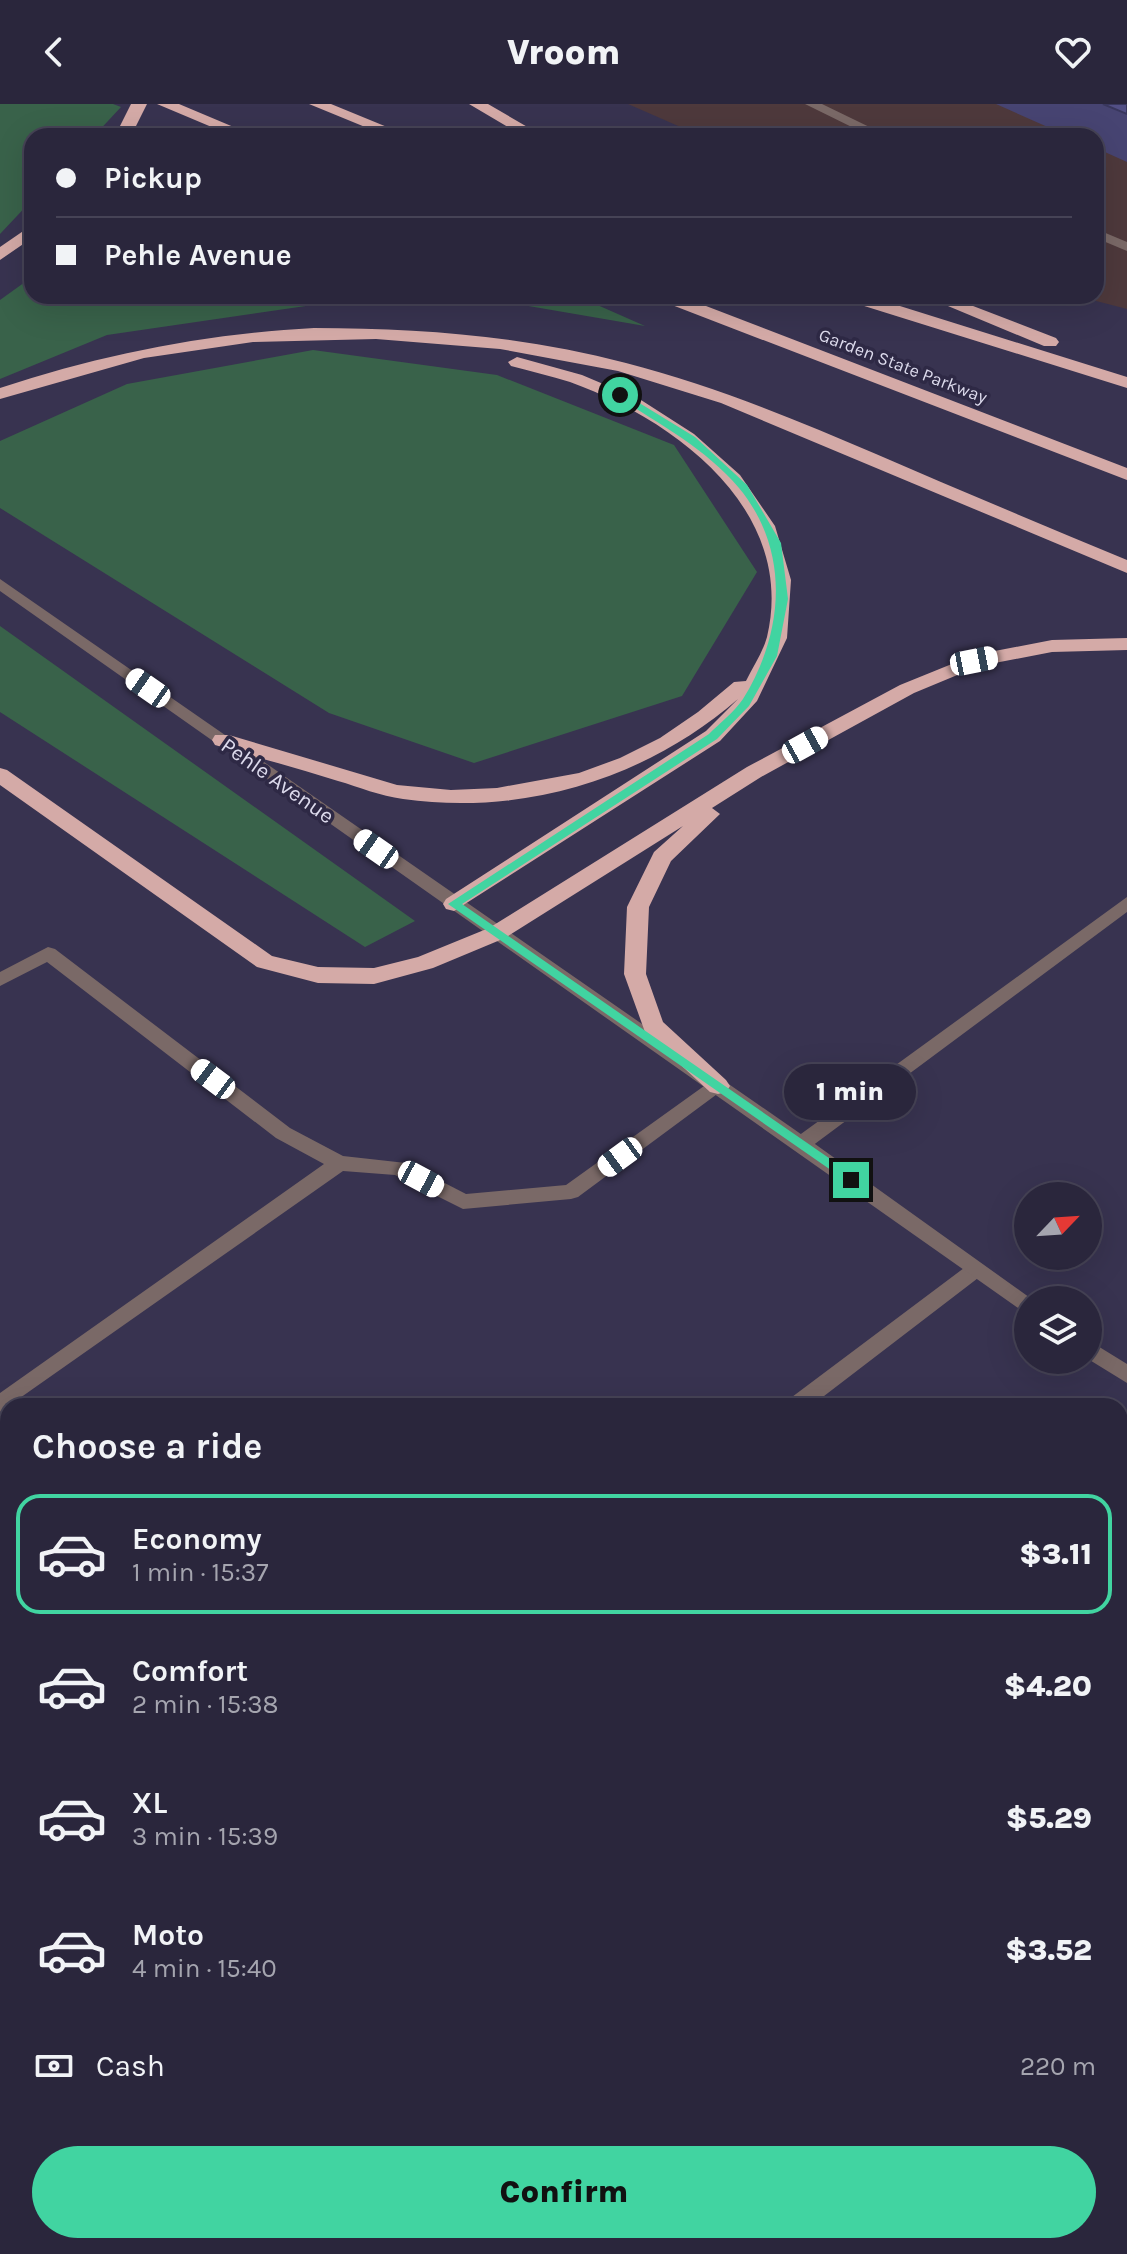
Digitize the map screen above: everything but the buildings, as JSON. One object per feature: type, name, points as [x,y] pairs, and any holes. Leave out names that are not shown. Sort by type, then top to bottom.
[{"type":"highway","points":[[127,128],[139,104]]},
{"type":"highway","points":[[165,104],[226,128]]},
{"type":"highway","points":[[317,104],[380,128]]},
{"type":"highway","points":[[477,104],[520,128]]},
{"type":"highway","points":[[0,255],[24,236]]},
{"type":"highway","name":"Garden State Parkway","points":[[686,304],[1127,474]]},
{"type":"highway","points":[[876,304],[1127,383]]},
{"type":"highway","points":[[953,304],[1127,371]]},
{"type":"highway","points":[[0,394],[54,376],[193,344],[341,333],[470,341],[564,355],[679,383],[780,420],[1127,567]]},
{"type":"highway","points":[[341,333],[450,348],[539,367],[620,395],[692,439],[744,487],[775,543],[783,599],[772,656],[746,703],[713,736],[454,904]]},
{"type":"highway","points":[[0,775],[265,962],[318,975],[374,976],[425,963],[497,933],[754,772],[907,689],[974,661],[1052,646],[1127,644]]},
{"type":"highway","points":[[222,740],[402,793],[484,796],[553,788],[626,766],[684,735],[725,702],[772,656]]},
{"type":"highway","points":[[718,1086],[653,1026],[635,974],[638,907],[662,857],[754,772]]},
{"type":"street","points":[[811,104],[864,128]]},
{"type":"street","points":[[1104,237],[1127,247]]},
{"type":"street","name":"Pehle Avenue","points":[[0,584],[801,1144],[1014,1297]]},
{"type":"street","points":[[801,1144],[1127,903]]},
{"type":"street","points":[[0,980],[48,953],[283,1133],[339,1163],[399,1168],[463,1202],[571,1192],[718,1086]]},
{"type":"street","points":[[8,1398],[339,1163]]},
{"type":"street","points":[[807,1398],[975,1270]]},
{"type":"street","points":[[1102,1358],[1127,1375]]},
{"type":"shaded area","points":[[628,104],[1127,104],[1127,309],[1104,303],[1104,128],[683,128]]},
{"type":"green space","points":[[0,104],[113,104],[121,107],[101,128],[24,128],[24,208],[0,234]]},
{"type":"green space","points":[[24,283],[24,304],[320,304],[107,335],[0,379],[0,300]]},
{"type":"green space","points":[[517,304],[595,304],[645,326]]},
{"type":"green space","points":[[313,350],[497,375],[674,445],[757,572],[682,696],[474,763],[329,713],[0,508],[0,441],[127,384]]},
{"type":"green space","points":[[0,626],[415,921],[365,947],[0,712]]},
{"type":"route","points":[[620,395],[692,439],[744,487],[775,543],[783,599],[772,656],[746,703],[713,736],[454,904],[851,1180]]}]
